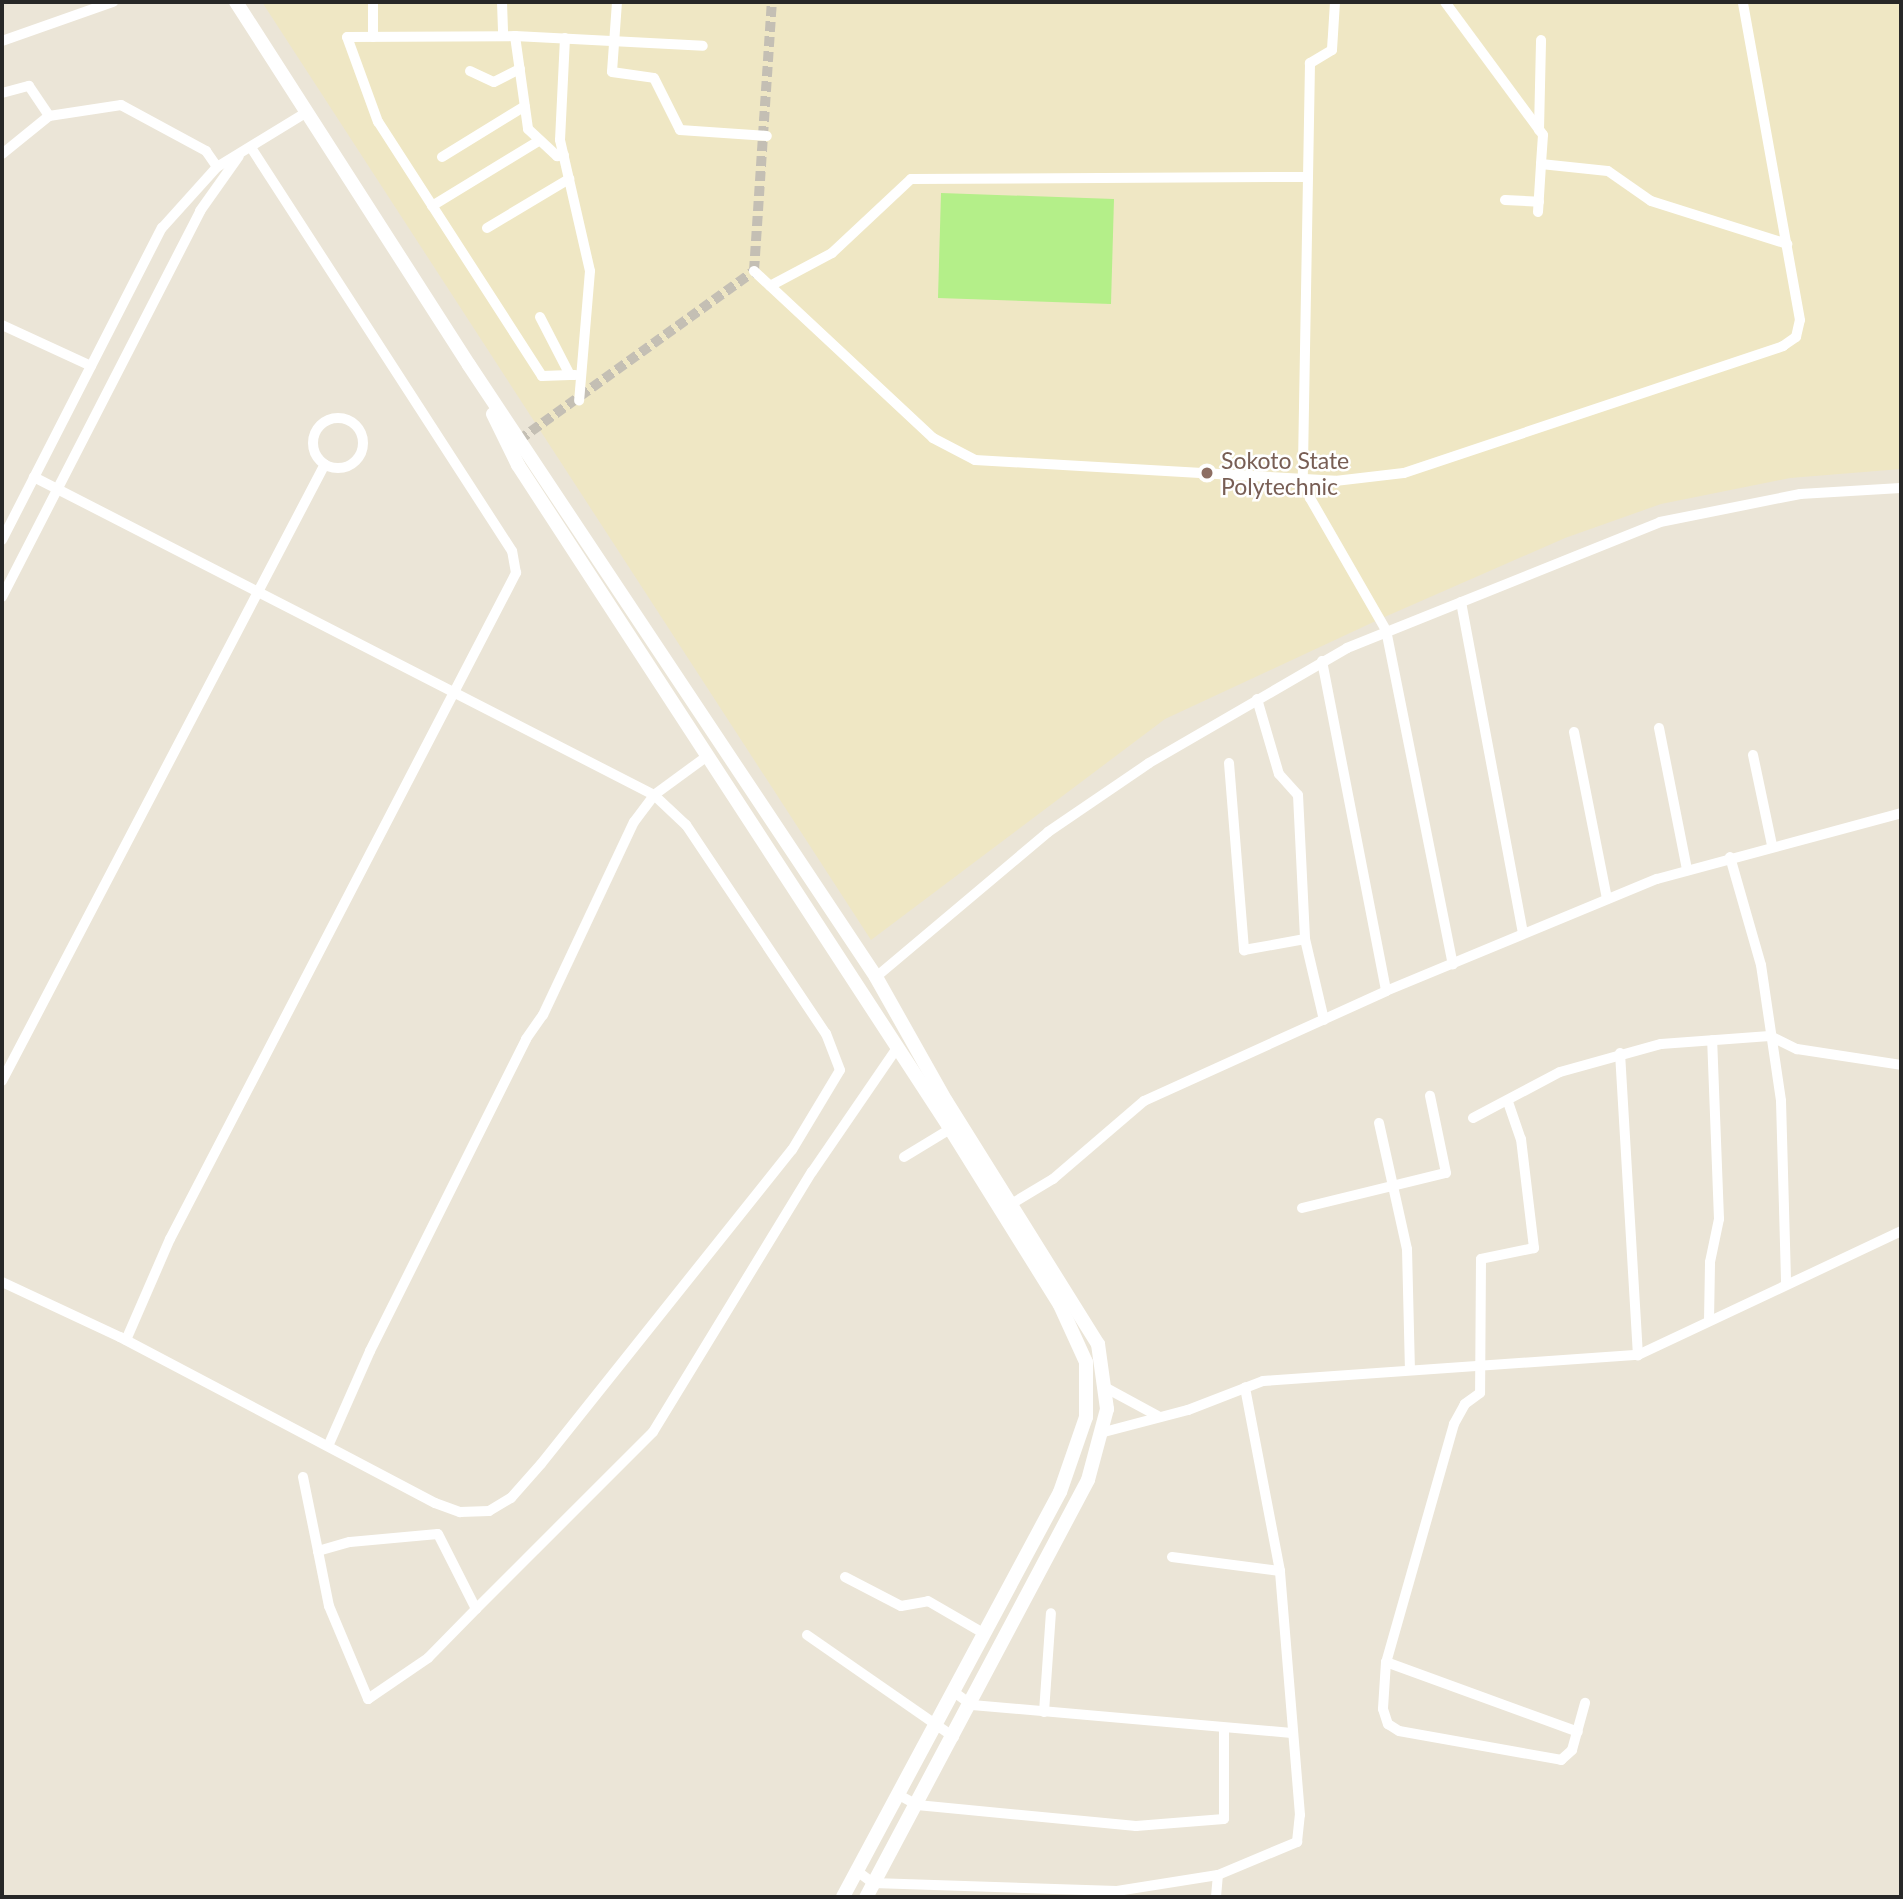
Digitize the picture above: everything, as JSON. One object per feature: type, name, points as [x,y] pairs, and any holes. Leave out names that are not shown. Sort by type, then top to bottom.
[{"type":"street","points":[[2,41],[113,2]]},
{"type":"street","points":[[236,2],[469,365],[876,976],[946,1101],[1089,1325],[1108,1389],[1104,1432],[1072,1515],[972,1705],[866,1897]]},
{"type":"street","points":[[373,2],[373,37]]},
{"type":"street","points":[[502,2],[520,69],[528,130],[537,142],[564,155]]},
{"type":"street","points":[[617,2],[612,72],[654,78],[680,130],[767,136]]},
{"type":"street","points":[[1335,2],[1332,50],[1310,63],[1303,477],[1310,498],[1386,630],[1452,964]]},
{"type":"street","points":[[1445,2],[1539,130]]},
{"type":"street","points":[[754,271],[955,454],[975,460],[1346,481],[1404,473],[1788,344],[1800,320],[1743,2]]},
{"type":"street","points":[[576,375],[542,376],[378,122],[347,37],[509,36],[702,46]]},
{"type":"street","points":[[565,38],[564,155],[590,271],[576,375],[579,401]]},
{"type":"street","points":[[1505,200],[1539,207],[1541,40]]},
{"type":"street","points":[[470,71],[494,82],[520,69]]},
{"type":"street","points":[[2,93],[29,86],[49,116]]},
{"type":"street","points":[[2,154],[49,116],[121,105],[206,151],[217,167]]},
{"type":"street","points":[[442,157],[525,106]]},
{"type":"street","points":[[2,541],[162,228],[217,167],[307,112]]},
{"type":"street","points":[[432,206],[537,142]]},
{"type":"street","points":[[2,597],[60,491],[200,211],[246,150]]},
{"type":"street","points":[[125,1340],[170,1239],[386,818],[457,695],[512,590],[516,559],[246,150]]},
{"type":"street","points":[[1541,164],[1608,171],[1651,201],[1787,244]]},
{"type":"street","points":[[770,286],[832,253],[911,179],[1308,177]]},
{"type":"street","points":[[487,228],[569,179]]},
{"type":"street","points":[[540,317],[576,375]]},
{"type":"street","points":[[2,325],[91,366]]},
{"type":"street","points":[[469,365],[518,465],[895,1051],[950,1129],[1060,1305],[1088,1378],[1086,1417],[1073,1464],[843,1897]]},
{"type":"street","points":[[336,418],[354,424],[363,441],[357,460],[340,468],[325,464],[313,445],[319,427],[336,418]]},
{"type":"street","points":[[2,1081],[325,464]]},
{"type":"street","points":[[2,1282],[125,1340],[460,1512],[489,1511],[511,1498],[792,1150],[836,1081],[839,1062],[826,1034],[685,825],[654,795],[34,477]]},
{"type":"street","points":[[876,976],[1048,832],[1257,699],[1322,661],[1386,630],[1660,522],[1800,494],[1901,488]]},
{"type":"street","points":[[1461,602],[1523,933]]},
{"type":"street","points":[[1322,661],[1385,991]]},
{"type":"street","points":[[1257,699],[1279,774],[1298,795],[1306,939],[1324,1020]]},
{"type":"street","points":[[1659,728],[1687,870]]},
{"type":"street","points":[[1574,732],[1607,899]]},
{"type":"street","points":[[1753,755],[1772,845]]},
{"type":"street","points":[[329,1444],[526,1039],[543,1015],[634,822],[654,795],[706,757]]},
{"type":"street","points":[[1229,763],[1244,950],[1306,939]]},
{"type":"street","points":[[1013,1203],[1053,1179],[1143,1101],[1385,991],[1607,899],[1687,870],[1772,845],[1901,813]]},
{"type":"street","points":[[1730,857],[1761,965],[1787,1175],[1786,1282]]},
{"type":"street","points":[[1473,1118],[1508,1102],[1560,1072],[1620,1053],[1712,1040],[1770,1036],[1797,1049],[1901,1065]]},
{"type":"street","points":[[1709,1321],[1710,1262],[1719,1219],[1712,1040]]},
{"type":"street","points":[[303,1477],[329,1606],[368,1699],[428,1658],[653,1432],[725,1322],[805,1182],[895,1051]]},
{"type":"street","points":[[1620,1053],[1638,1355]]},
{"type":"street","points":[[1302,1208],[1392,1184],[1447,1173],[1430,1096]]},
{"type":"street","points":[[1508,1102],[1521,1139],[1534,1248],[1481,1259],[1483,1368],[1480,1393],[1465,1404],[1454,1424],[1386,1662],[1385,1718],[1399,1731],[1561,1760],[1570,1755],[1585,1703]]},
{"type":"street","points":[[1379,1123],[1407,1249],[1410,1370]]},
{"type":"street","points":[[904,1157],[950,1129]]},
{"type":"street","points":[[1104,1432],[1277,1379],[1483,1368],[1638,1355],[1786,1282],[1901,1231]]},
{"type":"street","points":[[857,1871],[873,1883],[1099,1894],[1218,1875],[1297,1842],[1301,1823],[1280,1571],[1245,1387]]},
{"type":"street","points":[[1108,1389],[1158,1416]]},
{"type":"street","points":[[318,1551],[350,1542],[438,1534],[476,1609]]},
{"type":"street","points":[[1171,1557],[1280,1571]]},
{"type":"street","points":[[845,1577],[901,1606],[928,1601],[985,1634]]},
{"type":"street","points":[[1044,1713],[1051,1613]]},
{"type":"street","points":[[807,1635],[954,1737]]},
{"type":"street","points":[[1386,1662],[1578,1732]]},
{"type":"street","points":[[954,1692],[972,1705],[1292,1733]]},
{"type":"street","points":[[899,1796],[917,1805],[1136,1826],[1224,1819],[1224,1728]]},
{"type":"street","points":[[1216,1897],[1218,1875]]},
{"type":"shaded area","name":"Sokoto State Polytechnic","points":[[262,2],[1901,2],[1901,469],[1790,478],[1661,504],[1565,538],[1380,619],[1165,719],[871,940]]},
{"type":"green space","points":[[941,193],[1114,199],[1111,304],[938,298]]},
{"type":"tunnel","points":[[519,440],[754,271],[772,2]]},
{"type":"place","name":"Sokoto State Polytechnic","points":[[1207,473]]}]
